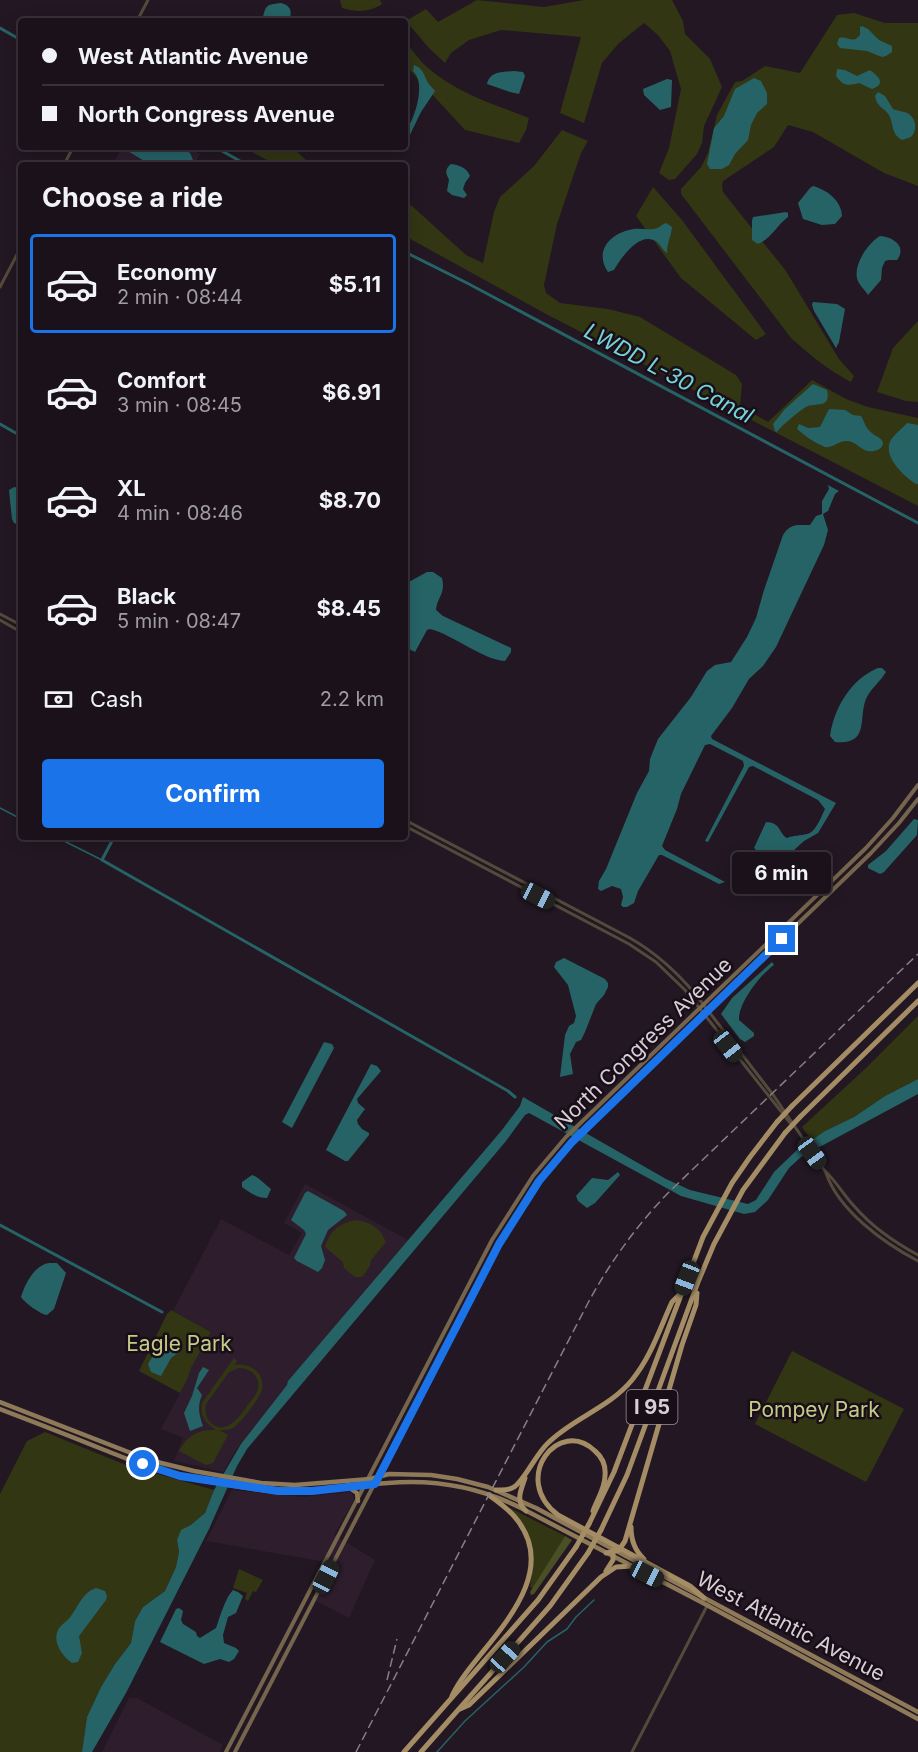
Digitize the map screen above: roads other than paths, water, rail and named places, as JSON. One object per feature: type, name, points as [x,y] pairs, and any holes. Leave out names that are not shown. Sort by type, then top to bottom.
[{"type":"highway","name":"I 95","points":[[404,1752],[538,1600],[576,1547],[614,1472],[699,1247],[728,1190],[750,1157],[792,1106],[918,983]]},
{"type":"highway","name":"I 95","points":[[421,1752],[550,1606],[588,1553],[627,1475],[698,1282],[724,1225],[760,1164],[800,1117],[918,1001]]},
{"type":"highway","points":[[459,1710],[469,1705],[611,1565],[615,1551],[632,1518],[679,1355],[696,1305],[698,1282]]},
{"type":"highway","points":[[496,1490],[504,1491],[513,1488],[536,1456],[554,1438],[610,1401],[629,1383],[647,1357],[672,1302],[681,1293]]},
{"type":"highway","points":[[589,1524],[605,1480],[604,1465],[597,1453],[586,1444],[576,1441],[562,1443],[548,1452],[540,1467],[539,1487],[544,1500],[558,1515],[615,1551],[660,1570],[690,1586],[707,1601]]},
{"type":"highway","points":[[526,1511],[520,1505],[519,1499],[527,1471]]},
{"type":"highway","points":[[450,1700],[457,1684],[494,1638],[519,1601],[530,1575],[530,1551],[523,1529],[512,1514],[489,1495]]},
{"type":"highway","points":[[632,1518],[631,1536],[636,1549],[641,1557],[660,1570]]},
{"type":"highway","points":[[606,1553],[615,1551]]},
{"type":"highway","points":[[601,1577],[616,1567],[632,1566]]},
{"type":"main road","name":"North Congress Avenue","points":[[226,1752],[492,1240],[533,1176],[580,1123],[866,848],[899,812],[918,785]]},
{"type":"main road","name":"North Congress Avenue","points":[[235,1752],[499,1244],[539,1181],[572,1142],[871,854],[918,799]]},
{"type":"main road","points":[[866,848],[871,854]]},
{"type":"main road","points":[[609,1106],[611,1093]]},
{"type":"main road","name":"West Atlantic Avenue","points":[[0,1402],[149,1460],[261,1483],[296,1485],[378,1478],[389,1474],[431,1474],[468,1481],[496,1490],[519,1499],[615,1551],[918,1719]]},
{"type":"main road","points":[[0,1409],[154,1469],[260,1490],[295,1492],[409,1482],[441,1483],[467,1488],[526,1511],[606,1553]]},
{"type":"main road","points":[[86,1443],[101,1441]]},
{"type":"main road","points":[[348,1487],[357,1493],[358,1501]]},
{"type":"main road","points":[[336,1541],[339,1552]]},
{"type":"main road","name":"West Atlantic Avenue","points":[[615,1551],[632,1566],[707,1601],[918,1712]]},
{"type":"street","points":[[139,18],[148,0]]},
{"type":"street","points":[[0,287],[18,253]]},
{"type":"street","points":[[0,614],[18,623]]},
{"type":"street","points":[[0,620],[18,630]]},
{"type":"street","points":[[408,822],[650,950],[683,979],[785,1119],[794,1127],[855,1208],[894,1241],[918,1255]]},
{"type":"street","points":[[408,828],[636,947],[664,969],[701,1006]]},
{"type":"street","points":[[562,908],[572,907]]},
{"type":"street","points":[[636,947],[650,950]]},
{"type":"street","points":[[825,1171],[833,1188],[861,1221],[892,1246],[918,1260]]},
{"type":"street","points":[[632,1752],[707,1601]]},
{"type":"waterway","name":"LWDD L-30 Canal","points":[[0,28],[18,38]]},
{"type":"waterway","name":"LWDD L-30 Canal","points":[[220,150],[242,162]]},
{"type":"waterway","name":"LWDD L-30 Canal","points":[[408,254],[918,523]]},
{"type":"waterway","points":[[0,424],[18,434]]},
{"type":"waterway","points":[[0,808],[18,817]]},
{"type":"waterway","points":[[62,840],[102,860]]},
{"type":"waterway","points":[[112,840],[102,860],[515,1097]]},
{"type":"waterway","points":[[0,1225],[162,1312]]},
{"type":"waterway","points":[[437,1752],[465,1721],[524,1667],[547,1642],[567,1629],[594,1600]]},
{"type":"railway","points":[[356,1752],[589,1301],[635,1230],[669,1192],[918,954]]},
{"type":"railway","points":[[387,1680],[397,1639]]},
{"type":"park label","name":"Eagle Park","points":[[179,1343]]},
{"type":"park label","name":"Pompey Park","points":[[814,1409]]}]
